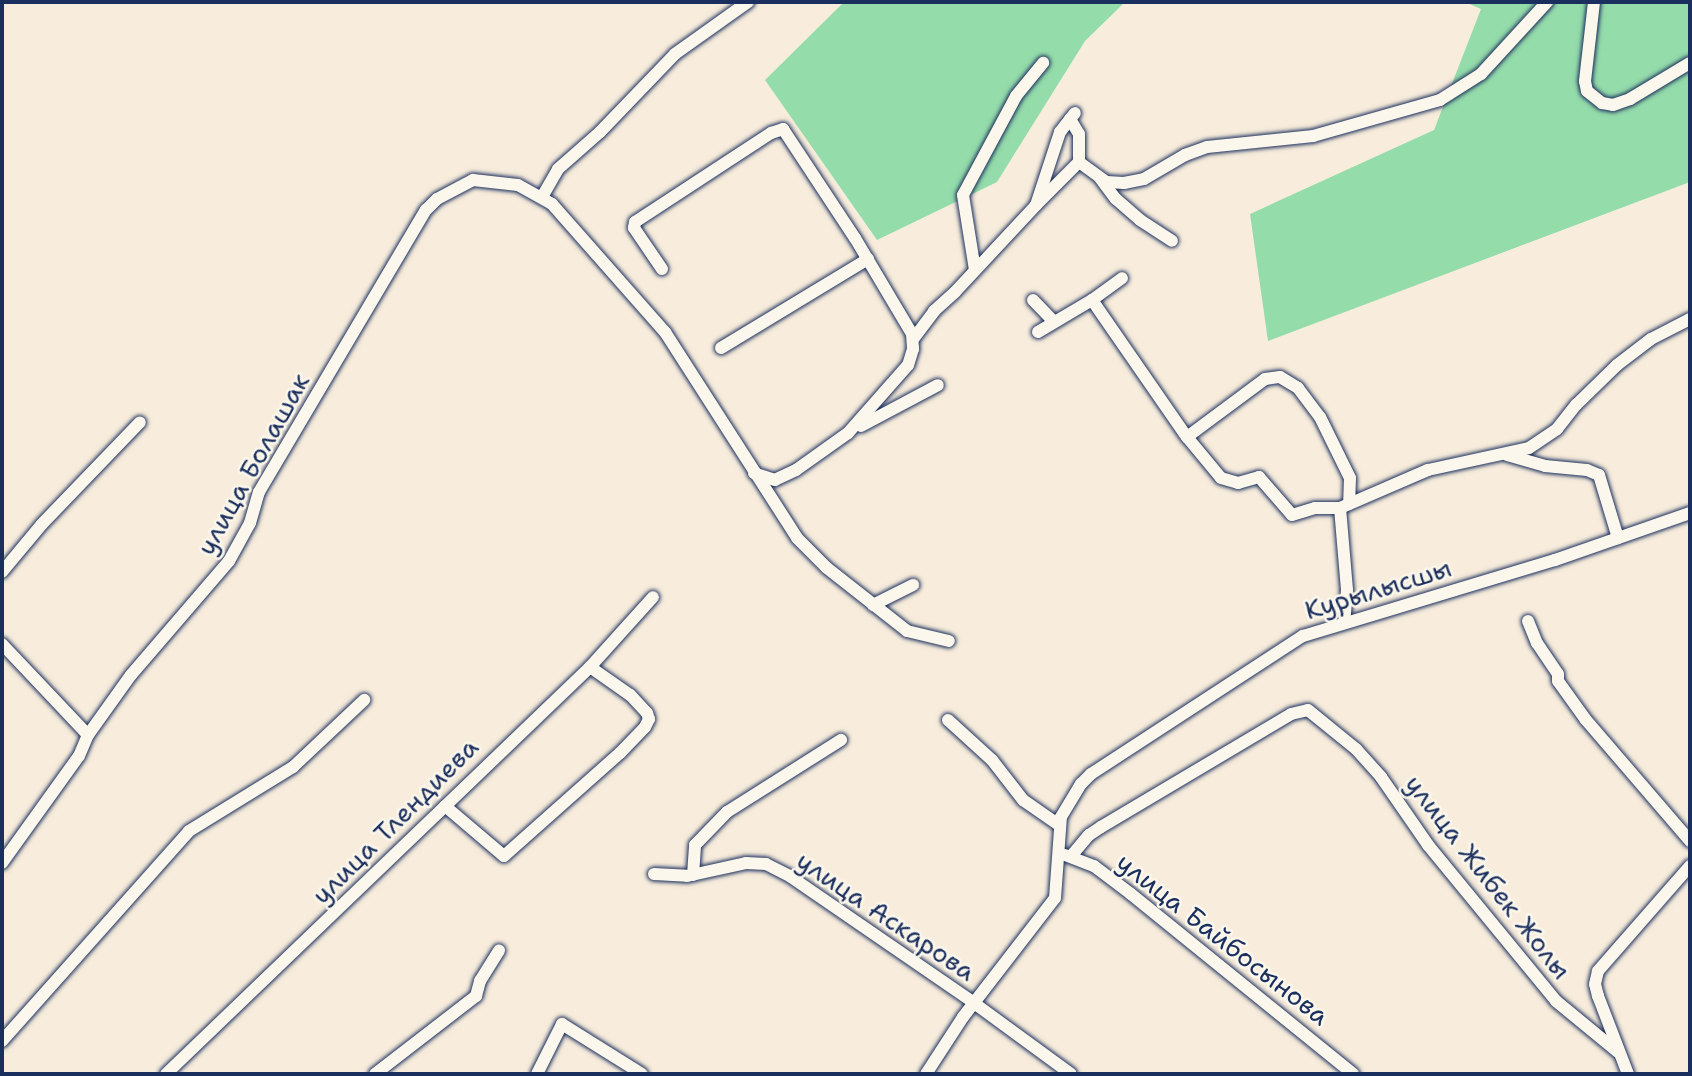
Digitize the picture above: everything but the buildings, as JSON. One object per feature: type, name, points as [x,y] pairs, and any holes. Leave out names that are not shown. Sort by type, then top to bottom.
[{"type":"street","points":[[721,18],[724,2]]},
{"type":"street","points":[[748,2],[721,18],[675,54],[600,132],[558,169],[542,197],[585,239],[665,332],[797,538],[907,631],[949,641]]},
{"type":"street","points":[[1079,162],[1107,182],[1124,183],[1144,179],[1185,155],[1207,146],[1313,136],[1440,100],[1481,74],[1547,2]]},
{"type":"street","points":[[1594,2],[1585,81],[1587,91],[1602,103],[1613,105],[1630,99],[1690,62]]},
{"type":"street","points":[[975,270],[963,195],[1016,96],[1043,63]]},
{"type":"street","points":[[848,433],[908,365],[914,338],[923,323],[1079,162],[1079,134],[1073,116],[1060,132],[1036,205]]},
{"type":"street","points":[[662,269],[634,228],[635,222],[771,133],[783,129],[868,260],[914,338]]},
{"type":"street","points":[[1100,177],[1105,187],[1124,206],[1172,241]]},
{"type":"street","name":"улица Болашак","points":[[2,863],[79,756],[88,735],[131,675],[229,561],[250,523],[259,492],[426,210],[437,199],[473,180],[518,185],[542,197]]},
{"type":"street","points":[[721,348],[868,260]]},
{"type":"street","points":[[1038,332],[1092,300],[1122,278]]},
{"type":"street","points":[[1033,300],[1054,322]]},
{"type":"street","points":[[1092,300],[1187,437],[1221,478],[1238,483],[1259,477],[1287,513],[1297,515],[1315,508],[1345,506],[1428,470],[1529,448],[1557,429],[1576,405],[1617,365],[1651,339],[1690,319]]},
{"type":"street","points":[[1187,437],[1265,379],[1280,377],[1298,388],[1320,417],[1350,478],[1345,506],[1347,590],[1344,622]]},
{"type":"street","points":[[754,473],[775,480],[796,470],[848,433],[938,385]]},
{"type":"street","points":[[2,572],[42,524],[140,422]]},
{"type":"street","points":[[1505,455],[1545,466],[1587,470],[1599,475],[1618,538]]},
{"type":"street","name":"Курылысшы","points":[[1059,825],[1075,792],[1091,774],[1303,636],[1344,622],[1366,619],[1690,513]]},
{"type":"street","points":[[873,605],[913,586]]},
{"type":"street","name":"улица Тлендиева","points":[[166,1074],[590,667],[653,597]]},
{"type":"street","points":[[1528,621],[1537,643],[1558,674],[1558,681],[1579,710],[1690,841]]},
{"type":"street","points":[[2,644],[88,735]]},
{"type":"street","points":[[444,806],[504,856],[620,752],[645,727],[649,719],[647,713],[630,695],[590,667]]},
{"type":"street","points":[[2,1041],[190,831],[293,767],[364,700]]},
{"type":"street","name":"улица Жибек Жолы","points":[[1072,855],[1089,835],[1101,827],[1291,714],[1308,710],[1356,749],[1381,777],[1428,845],[1556,1002],[1618,1052],[1628,1074]]},
{"type":"street","points":[[926,1074],[974,1003],[1055,898],[1059,825],[1023,800],[992,760],[948,720]]},
{"type":"street","points":[[693,875],[695,845],[717,820],[740,802],[841,740]]},
{"type":"street","name":"улица Байбосынова","points":[[1057,860],[1072,855],[1094,866],[1353,1074]]},
{"type":"street","name":"улица Аскарова","points":[[654,874],[693,875],[746,863],[766,864],[791,877],[974,1003],[1071,1074]]},
{"type":"street","points":[[1618,1052],[1595,984],[1598,971],[1690,866]]},
{"type":"street","points":[[375,1074],[476,996],[480,981],[499,950]]},
{"type":"street","points":[[537,1074],[562,1024],[642,1074]]},
{"type":"green space","points":[[844,2],[1125,2],[1085,41],[997,182],[877,240],[765,80]]},
{"type":"green space","points":[[1465,2],[1690,2],[1690,182],[1268,341],[1250,214],[1434,130],[1481,9]]}]
